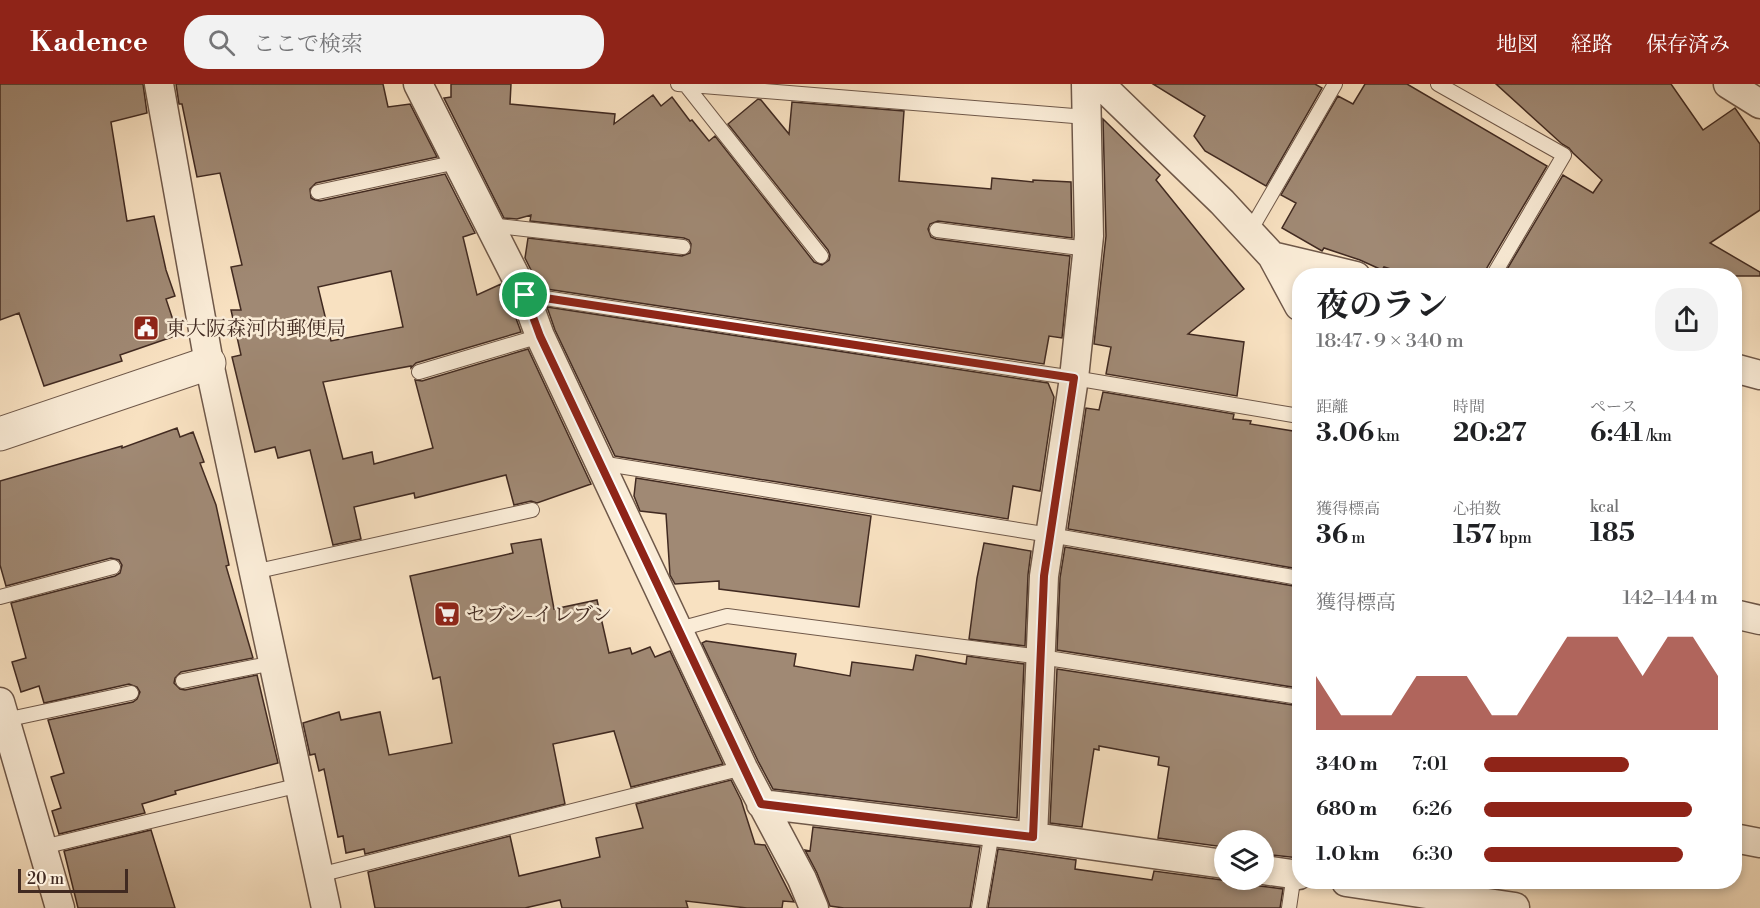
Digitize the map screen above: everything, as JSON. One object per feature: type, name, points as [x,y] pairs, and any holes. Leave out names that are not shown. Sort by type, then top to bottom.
[{"type":"street","points":[[159,84],[209,363],[326,908]]},
{"type":"street","points":[[418,84],[525,295],[540,336],[743,768],[802,879],[814,908]]},
{"type":"street","points":[[1033,837],[1044,576],[1074,378],[1088,249],[1086,84]]},
{"type":"street","points":[[1100,84],[1250,231],[1272,256],[1292,293]]},
{"type":"street","points":[[1728,84],[1760,104]]},
{"type":"street","points":[[1272,256],[1322,268]]},
{"type":"street","points":[[0,434],[209,363]]},
{"type":"street","points":[[1742,370],[1760,375]]},
{"type":"street","points":[[1742,616],[1760,620]]},
{"type":"street","points":[[3,711],[60,908]]},
{"type":"street","points":[[761,804],[1033,837],[1214,863]]},
{"type":"street","points":[[1742,840],[1760,843]]},
{"type":"street","points":[[1274,872],[1292,874]]},
{"type":"street","points":[[1414,889],[1512,899]]},
{"type":"lane","points":[[678,84],[1086,117]]},
{"type":"lane","points":[[685,84],[821,256]]},
{"type":"lane","points":[[1250,231],[1335,84]]},
{"type":"lane","points":[[1438,84],[1564,155],[1498,268]]},
{"type":"lane","points":[[318,192],[457,162]]},
{"type":"lane","points":[[489,225],[683,247]]},
{"type":"lane","points":[[937,230],[1088,249]]},
{"type":"lane","points":[[525,295],[1074,378],[1292,415]]},
{"type":"lane","points":[[419,372],[540,336]]},
{"type":"lane","points":[[600,463],[1050,535],[1292,577]]},
{"type":"lane","points":[[254,572],[532,510]]},
{"type":"lane","points":[[0,597],[112,567]]},
{"type":"lane","points":[[679,630],[727,616],[1041,657],[1292,696]]},
{"type":"lane","points":[[183,681],[273,663]]},
{"type":"lane","points":[[3,711],[131,693]]},
{"type":"lane","points":[[319,875],[743,768]]},
{"type":"lane","points":[[43,847],[300,785]]},
{"type":"lane","points":[[979,908],[992,832]]},
{"type":"lane","points":[[1289,908],[1293,889]]},
{"type":"building","points":[[0,84],[143,84],[147,113],[111,122],[127,221],[154,216],[166,270],[175,296],[166,299],[178,335],[120,355],[122,361],[44,386],[19,313],[0,320]]},
{"type":"building","points":[[176,84],[383,84],[388,107],[410,104],[437,157],[316,183],[310,189],[311,198],[320,201],[445,174],[475,233],[463,237],[477,295],[501,284],[521,332],[416,363],[411,368],[411,366],[323,382],[343,459],[372,452],[374,464],[433,448],[415,380],[422,381],[528,349],[591,484],[537,503],[531,501],[514,505],[506,475],[415,498],[414,493],[354,507],[361,539],[333,545],[310,450],[278,458],[275,447],[255,452],[232,357],[241,355],[231,310],[241,310],[231,267],[242,265],[220,173],[197,177],[182,104],[179,104]],"holes":[[[391,271],[403,327],[331,341],[318,287]]]},
{"type":"building","points":[[451,84],[511,84],[510,104],[615,114],[614,124],[653,95],[661,106],[672,97],[709,141],[715,136],[814,262],[822,265],[829,260],[828,250],[728,124],[758,99],[789,134],[792,102],[904,111],[899,181],[991,189],[992,178],[1033,182],[1033,180],[1071,182],[1072,238],[938,221],[930,224],[928,229],[931,237],[936,239],[1070,256],[1062,338],[1049,336],[1044,364],[540,288],[525,258],[528,238],[682,256],[690,253],[691,244],[684,238],[530,221],[531,215],[517,219],[504,218],[444,98],[451,97]]},
{"type":"building","points":[[1153,84],[1315,84],[1322,88],[1266,186],[1205,151],[1194,136],[1205,116]]},
{"type":"building","points":[[1365,84],[1407,84],[1547,166],[1487,268],[1378,268],[1324,248],[1322,251],[1282,228],[1296,203],[1281,195],[1338,96],[1353,104]]},
{"type":"building","points":[[1496,84],[1671,84],[1703,130],[1735,108],[1760,144],[1760,210],[1710,243],[1760,272],[1760,276],[1742,276],[1742,268],[1508,268],[1563,175],[1593,193],[1602,180]]},
{"type":"building","points":[[1103,119],[1160,175],[1156,180],[1244,289],[1188,334],[1244,342],[1237,396],[1106,374],[1111,347],[1094,344],[1106,236]]},
{"type":"building","points":[[547,307],[1048,383],[1054,397],[1040,491],[1013,486],[1008,519],[615,456],[555,330]]},
{"type":"building","points":[[1103,392],[1234,414],[1233,419],[1251,421],[1250,424],[1292,431],[1292,568],[1068,529],[1086,408],[1099,410]]},
{"type":"building","points":[[177,428],[180,437],[193,432],[204,462],[200,463],[216,505],[229,565],[226,566],[253,658],[181,672],[175,678],[174,683],[180,689],[185,690],[257,675],[278,763],[175,791],[176,794],[142,804],[145,813],[59,834],[52,811],[61,808],[51,777],[64,773],[48,720],[133,702],[140,692],[137,687],[129,684],[44,703],[39,686],[21,692],[12,662],[26,658],[11,603],[115,576],[120,573],[122,565],[119,560],[111,558],[6,586],[0,565],[0,481],[122,446],[122,448]]},
{"type":"building","points":[[636,478],[871,516],[859,607],[719,589],[719,581],[675,584],[670,575],[666,514],[640,511],[634,496]]},
{"type":"building","points":[[541,539],[554,609],[597,600],[609,653],[630,648],[632,654],[650,647],[655,657],[670,651],[723,764],[631,787],[614,731],[553,744],[565,804],[365,854],[364,849],[346,853],[343,836],[338,837],[324,769],[319,771],[315,754],[310,755],[303,723],[339,712],[341,720],[380,712],[389,755],[452,743],[440,677],[433,679],[410,576],[513,553],[511,544]]},
{"type":"building","points":[[984,543],[1031,551],[1025,646],[969,639]]},
{"type":"building","points":[[1065,547],[1292,586],[1292,687],[1057,650],[1060,578]]},
{"type":"building","points":[[706,641],[796,654],[794,666],[850,676],[852,662],[913,670],[916,655],[966,664],[967,656],[1024,664],[1017,818],[773,789],[702,643]]},
{"type":"building","points":[[1057,669],[1292,705],[1292,857],[1274,855],[1274,830],[1214,830],[1214,846],[1158,838],[1169,767],[1158,765],[1159,757],[1099,746],[1099,750],[1094,749],[1082,827],[1050,823]]},
{"type":"building","points":[[731,780],[741,800],[755,844],[765,845],[794,902],[783,901],[782,908],[747,908],[686,901],[688,908],[562,908],[560,900],[525,908],[375,908],[368,872],[510,836],[519,876],[600,857],[596,838],[643,828],[636,804]]},
{"type":"building","points":[[813,827],[980,847],[970,908],[830,906],[805,850],[810,851]]},
{"type":"building","points":[[151,830],[175,908],[78,908],[64,851]]},
{"type":"building","points":[[998,849],[1076,860],[1075,869],[1152,880],[1154,871],[1214,879],[1214,890],[1283,889],[1280,908],[988,908]]},
{"type":"place","name":"東大阪森河内郵便局","points":[[146,328]]},
{"type":"place","name":"セブン-イレブン","points":[[447,614]]},
{"type":"route","points":[[525,295],[1074,378],[1044,576],[1033,837],[761,804],[540,336],[525,295]]}]
